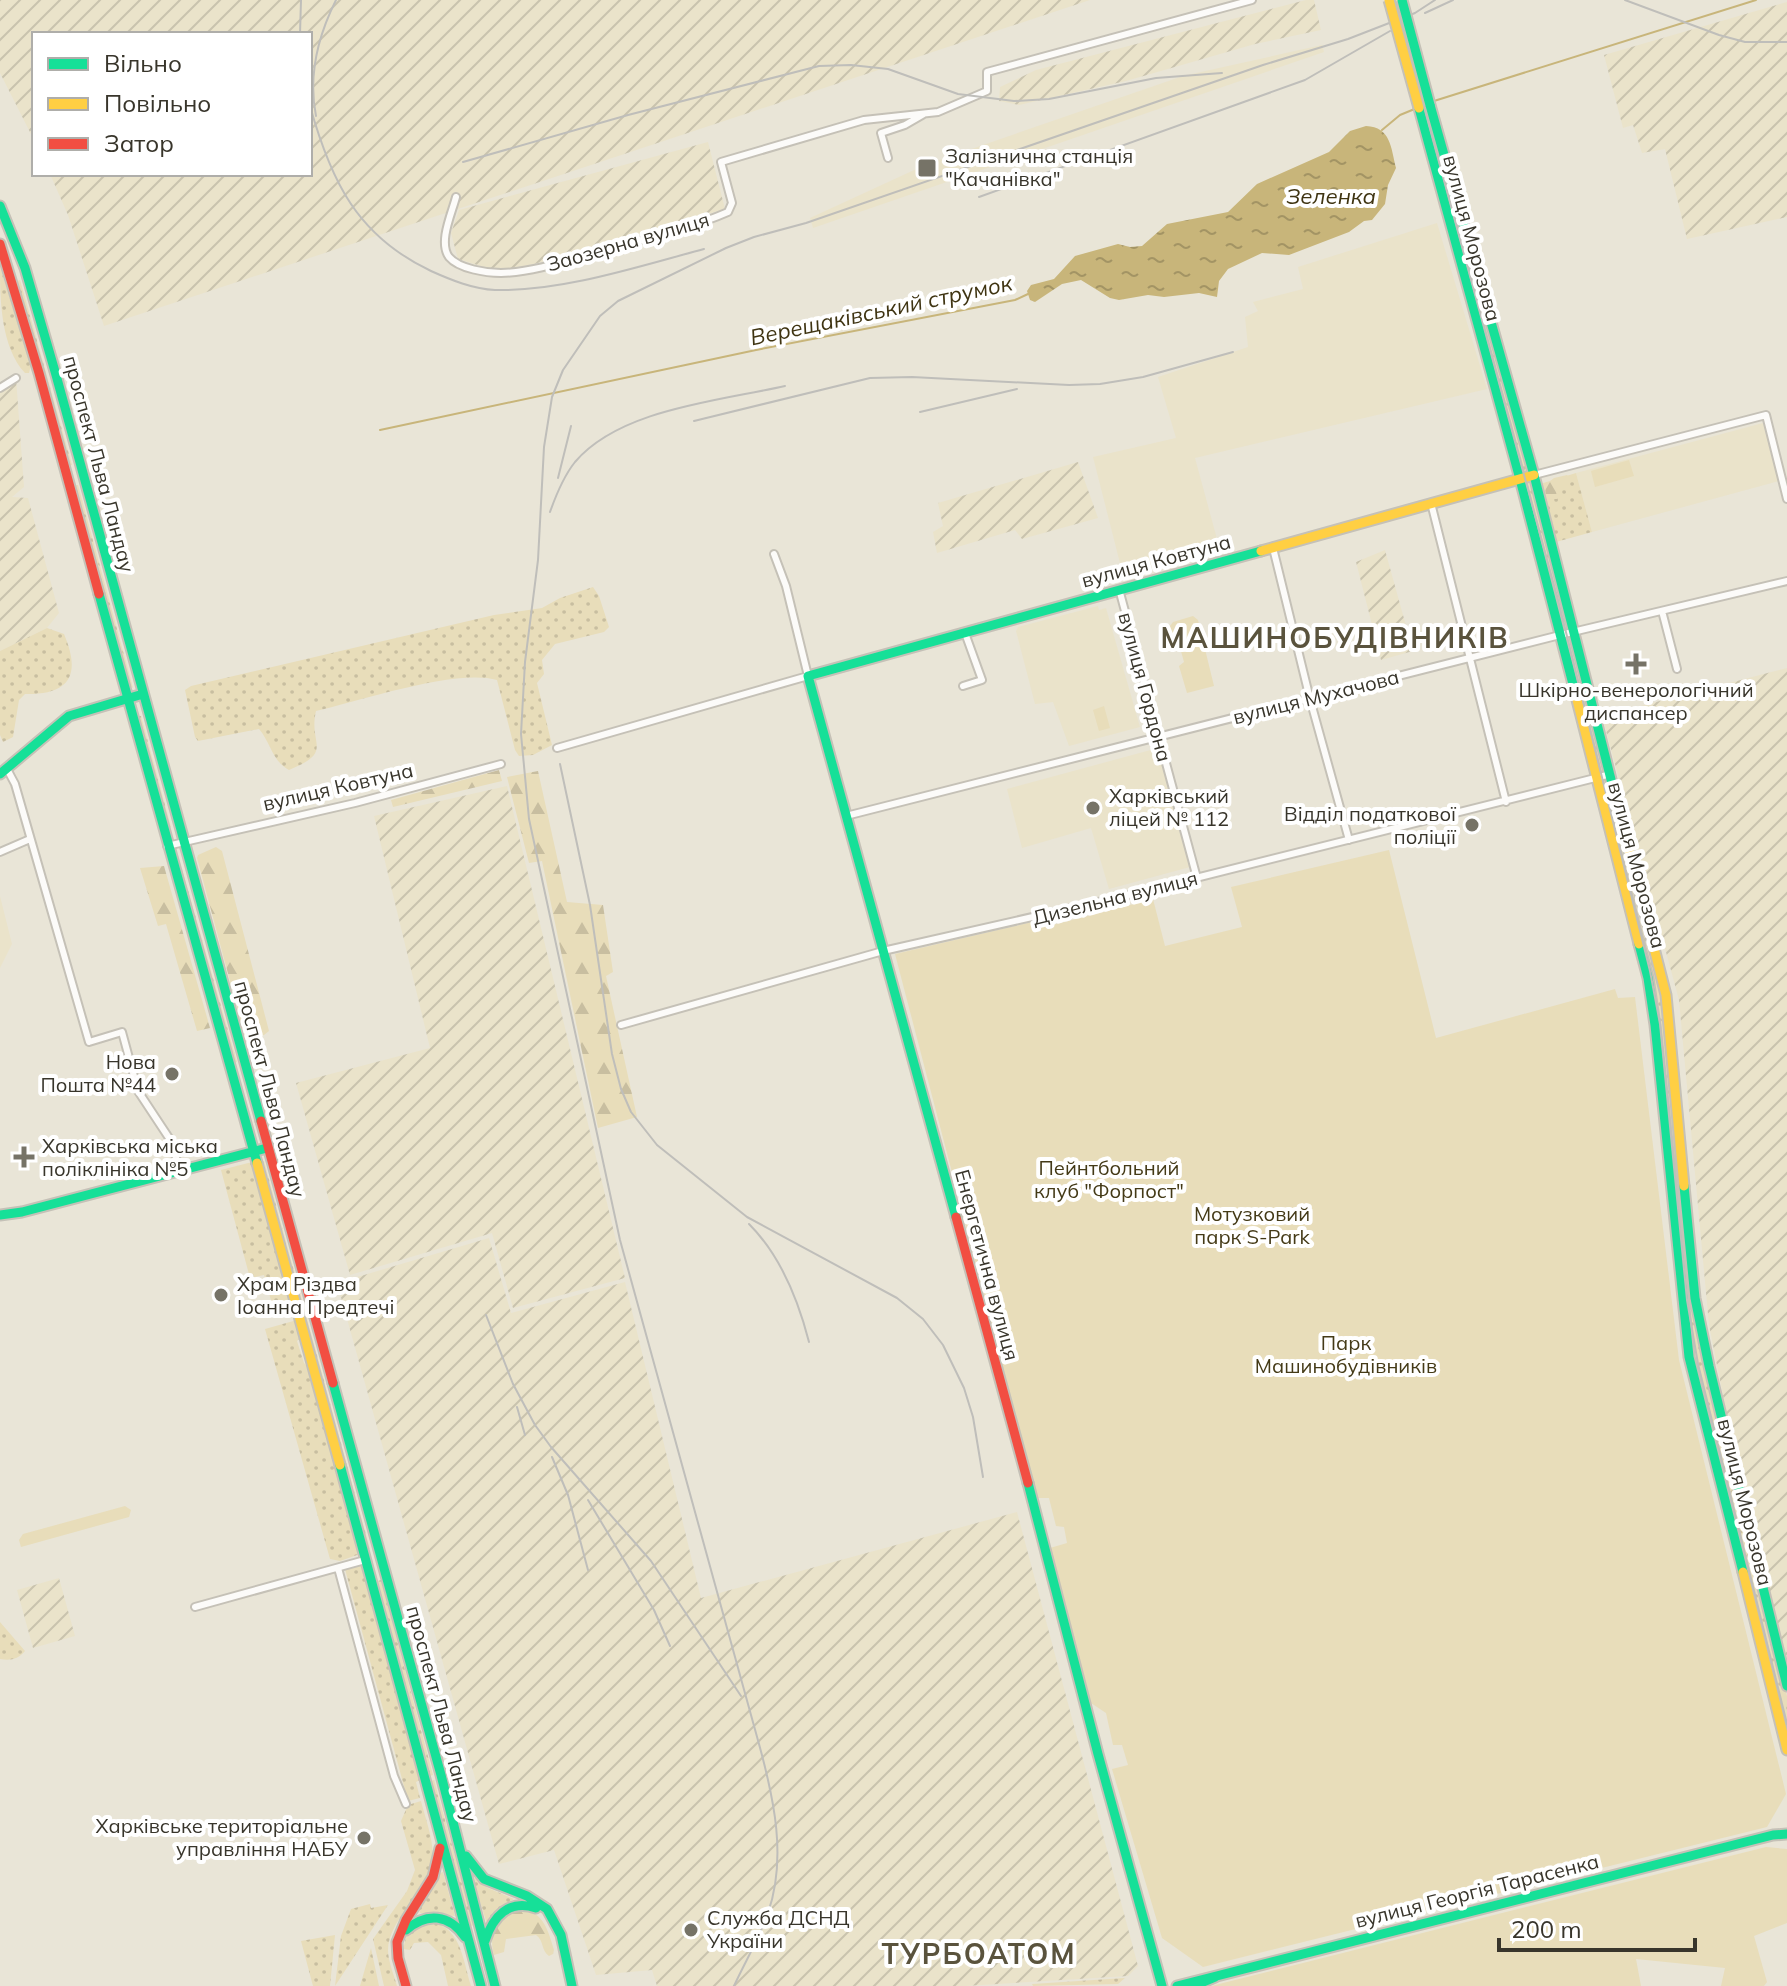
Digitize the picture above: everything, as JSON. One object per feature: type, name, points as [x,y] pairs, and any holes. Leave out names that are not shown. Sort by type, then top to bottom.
[{"type":"main road","name":"вулиця Морозова","points":[[1389,0],[1520,479],[1648,978],[1689,1357],[1787,1750]]},
{"type":"main road","name":"вулиця Морозова","points":[[1402,0],[1534,475],[1666,995],[1695,1298],[1715,1393],[1787,1686]]},
{"type":"main road","name":"проспект Льва Ландау","points":[[0,206],[27,275],[454,1826],[495,1986]]},
{"type":"main road","name":"проспект Льва Ландау","points":[[0,244],[13,280],[481,1986]]},
{"type":"main road","points":[[67,478],[82,473]]},
{"type":"main road","name":"вулиця Ковтуна","points":[[808,676],[1534,475]]},
{"type":"main road","name":"Енергетична вулиця","points":[[808,676],[1162,1986]]},
{"type":"main road","points":[[3,771],[69,716],[143,694]]},
{"type":"main road","points":[[247,1129],[261,1125]]},
{"type":"main road","points":[[0,1215],[22,1212],[267,1148]]},
{"type":"main road","points":[[365,1560],[379,1556]]},
{"type":"main road","points":[[454,1826],[470,1864],[481,1878],[494,1887],[539,1903],[551,1915],[572,1986]]},
{"type":"main road","points":[[406,1986],[397,1941],[436,1871],[440,1855],[438,1830]]},
{"type":"main road","name":"вулиця Георгія Тарасенка","points":[[1177,1986],[1787,1832]]},
{"type":"main road","points":[[485,1947],[493,1921],[501,1911],[512,1905],[534,1907],[556,1926]]},
{"type":"main road","points":[[397,1941],[415,1921],[424,1917],[439,1917],[459,1928],[471,1950]]},
{"type":"main road","points":[[468,1937],[481,1934]]},
{"type":"main road","points":[[1194,1986],[1215,1977]]},
{"type":"street","name":"Заозерна вулиця","points":[[456,197],[445,238],[445,248],[451,259],[490,272],[521,271],[636,241],[728,212],[732,203],[721,162],[864,120],[938,112],[987,91],[987,72],[1252,0]]},
{"type":"street","points":[[888,158],[881,133],[927,113]]},
{"type":"street","points":[[0,388],[16,378]]},
{"type":"street","name":"вулиця Ковтуна","points":[[1534,475],[1766,415],[1787,499]]},
{"type":"street","points":[[1431,503],[1506,802]]},
{"type":"street","points":[[1273,548],[1349,840]]},
{"type":"street","name":"Енергетична вулиця","points":[[774,554],[786,586],[808,676]]},
{"type":"street","name":"вулиця Мухачова","points":[[846,816],[1560,635],[1787,581]]},
{"type":"street","name":"вулиця Гордона","points":[[1119,589],[1197,878]]},
{"type":"street","points":[[1662,611],[1677,669]]},
{"type":"street","points":[[963,686],[982,680],[965,633]]},
{"type":"street","name":"вулиця Ковтуна","points":[[557,748],[808,676]]},
{"type":"street","name":"вулиця Ковтуна","points":[[167,846],[355,803],[501,764]]},
{"type":"street","points":[[3,771],[15,784],[89,1042],[122,1032],[138,1091],[171,1141],[180,1171]]},
{"type":"street","name":"Дизельна вулиця","points":[[621,1025],[883,951],[1197,878],[1611,774]]},
{"type":"street","points":[[0,852],[30,839]]},
{"type":"street","points":[[195,1607],[365,1560]]},
{"type":"street","points":[[338,1568],[394,1776],[406,1804]]},
{"type":"shaded area","points":[[0,0],[1090,0],[104,326],[68,215],[51,176],[312,176],[312,32],[32,32],[32,136],[0,73]]},
{"type":"shaded area","points":[[1314,0],[1321,30],[1255,44],[1126,81],[1019,105],[999,101],[1000,87],[1036,70]]},
{"type":"shaded area","points":[[1787,2],[1787,217],[1687,239],[1665,149],[1642,153],[1633,125],[1623,128],[1604,55]]},
{"type":"shaded area","points":[[1322,45],[1324,52],[813,228],[810,218],[925,165],[1183,76]]},
{"type":"shaded area","points":[[708,142],[725,209],[534,264],[497,271],[458,259],[451,233],[459,210]]},
{"type":"shaded area","points":[[1437,223],[1487,389],[1195,458],[1220,550],[1123,575],[1093,457],[1176,438],[1158,377],[1248,347],[1245,317],[1258,311],[1253,302],[1303,289],[1298,267]]},
{"type":"shaded area","points":[[16,378],[24,487],[12,497],[28,498],[59,613],[47,628],[0,651],[0,391]]},
{"type":"shaded area","points":[[1763,423],[1779,481],[1592,532],[1576,473]]},
{"type":"shaded area","points":[[1078,462],[1098,518],[1022,539],[1015,530],[937,553],[933,532],[943,526],[938,503]]},
{"type":"shaded area","points":[[1385,550],[1413,651],[1381,660],[1356,562]]},
{"type":"shaded area","points":[[1098,606],[1099,610],[1106,608],[1140,727],[1069,746],[1053,702],[1035,704],[1016,631],[1018,627]]},
{"type":"shaded area","points":[[1787,668],[1787,1663],[1741,1486],[1709,1325],[1679,1000],[1602,716]]},
{"type":"shaded area","name":"Харківський ліцей № 112","points":[[1158,748],[1190,867],[1109,889],[1091,828],[1022,848],[1007,789]]},
{"type":"shaded area","points":[[507,786],[625,1278],[513,1308],[492,1233],[350,1275],[296,1083],[430,1048],[374,816]]},
{"type":"shaded area","points":[[0,896],[12,944],[0,968]]},
{"type":"shaded area","name":"ТУРБОАТОМ","points":[[489,1238],[511,1313],[625,1282],[701,1598],[1017,1512],[1138,1966],[1128,1976],[965,1986],[657,1986],[652,1970],[596,1975],[554,1850],[499,1864],[337,1283]]},
{"type":"shaded area","points":[[59,1578],[75,1636],[33,1648],[17,1590]]},
{"type":"green space","points":[[1393,0],[1400,0],[1486,312],[1477,314]]},
{"type":"green space","points":[[0,267],[31,365],[29,373],[25,373],[17,362],[7,337]]},
{"type":"green space","points":[[20,280],[72,465],[69,466],[17,281]]},
{"type":"green space","points":[[1486,317],[1530,470],[1521,473],[1478,319]]},
{"type":"green space","points":[[1629,460],[1634,476],[1595,487],[1591,471]]},
{"type":"green space","points":[[1576,473],[1592,532],[1556,542],[1540,484]]},
{"type":"green space","points":[[1567,475],[1570,478],[1567,483],[1556,489],[1557,499],[1546,499],[1545,485],[1554,478]]},
{"type":"green space","points":[[1532,477],[1570,628],[1561,631],[1522,480]]},
{"type":"green space","points":[[75,485],[78,485],[133,688],[130,686]]},
{"type":"green space","points":[[593,587],[609,627],[604,632],[555,644],[542,660],[544,674],[537,683],[552,745],[533,755],[519,756],[515,750],[497,680],[480,677],[433,682],[316,711],[316,752],[312,758],[289,770],[275,757],[259,729],[198,741],[195,737],[185,690],[191,686],[494,615],[542,608]]},
{"type":"green space","points":[[1193,616],[1198,620],[1201,632],[1197,637],[1204,645],[1214,686],[1187,693],[1179,666],[1184,662],[1179,644],[1173,641],[1170,626],[1173,622]]},
{"type":"green space","points":[[47,628],[64,634],[72,660],[68,679],[53,691],[25,694],[19,700],[13,737],[3,742],[0,735],[0,651]]},
{"type":"green space","points":[[1572,634],[1606,772],[1598,775],[1563,636]]},
{"type":"green space","points":[[1104,706],[1110,728],[1099,731],[1093,710]]},
{"type":"green space","points":[[137,716],[141,716],[171,827],[168,828]]},
{"type":"green space","points":[[499,770],[502,781],[393,807],[391,800]]},
{"type":"green space","points":[[538,771],[567,902],[603,905],[613,972],[606,976],[637,1117],[598,1128],[542,861],[529,863],[507,777]]},
{"type":"green space","points":[[1609,778],[1664,997],[1709,1382],[1787,1696],[1787,1737],[1693,1350],[1684,1296],[1658,1023],[1599,781]]},
{"type":"green space","points":[[216,847],[222,851],[269,1031],[249,1039],[245,1037],[197,858]]},
{"type":"green space","name":"Парк Машинобудівників","points":[[1389,850],[1436,1038],[1615,989],[1618,998],[1635,997],[1679,1360],[1786,1794],[1767,1827],[1203,1967],[1162,1938],[1112,1769],[1128,1765],[1122,1745],[1113,1745],[1106,1713],[1091,1703],[1050,1548],[1067,1543],[1064,1527],[1056,1526],[1049,1498],[1037,1498],[895,954],[1036,921],[1049,926],[1153,899],[1165,946],[1242,927],[1231,887]]},
{"type":"green space","points":[[164,866],[210,1028],[197,1031],[166,924],[158,926],[140,868]]},
{"type":"green space","points":[[182,869],[237,1062],[234,1063],[179,870]]},
{"type":"green space","points":[[264,1161],[370,1549],[262,1162]]},
{"type":"green space","points":[[252,1162],[294,1310],[275,1315],[264,1275],[250,1278],[221,1170]]},
{"type":"green space","points":[[297,1320],[301,1337],[297,1341],[304,1363],[311,1371],[360,1554],[340,1561],[330,1559],[265,1329]]},
{"type":"green space","points":[[125,1506],[131,1510],[129,1517],[21,1547],[19,1540],[23,1534]]},
{"type":"green space","points":[[364,1564],[420,1780],[416,1782],[420,1798],[408,1801],[345,1569]]},
{"type":"green space","points":[[381,1580],[433,1775],[430,1776],[378,1581]]},
{"type":"green space","points":[[0,1622],[25,1651],[17,1658],[0,1659]]},
{"type":"green space","points":[[434,1780],[474,1925],[471,1926],[431,1781]]},
{"type":"green space","points":[[421,1801],[432,1843],[431,1868],[421,1889],[394,1928],[388,1950],[397,1986],[384,1986],[373,1939],[407,1891],[415,1870],[401,1821],[408,1805]]},
{"type":"green space","points":[[1766,1847],[1787,1849],[1787,1923],[1754,1936],[1767,1982],[1764,1986],[1721,1986],[1725,1968],[1636,1959],[1641,1986],[1211,1986]]},
{"type":"green space","points":[[443,1872],[455,1916],[420,1913],[419,1909]]},
{"type":"green space","points":[[473,1879],[488,1888],[514,1899],[499,1908],[488,1922]]},
{"type":"green space","points":[[370,1904],[371,1908],[388,1905],[335,1986],[341,1936],[351,1909]]},
{"type":"green space","points":[[516,1909],[538,1916],[552,1942],[553,1954],[546,1954],[536,1935],[506,1939],[504,1952],[494,1955],[492,1940],[495,1928],[503,1917]]},
{"type":"green space","points":[[425,1921],[437,1923],[453,1935],[462,1953],[471,1986],[448,1986],[441,1955],[428,1942],[414,1943],[410,1950],[403,1949],[407,1934]]},
{"type":"green space","points":[[335,1935],[330,1986],[313,1986],[301,1941]]},
{"type":"green space","points":[[371,1948],[379,1986],[360,1986]]},
{"type":"green space","points":[[1125,1978],[1118,1984],[1032,1984]]},
{"type":"water","name":"Зеленка","points":[[1366,126],[1385,134],[1396,168],[1388,185],[1385,204],[1372,220],[1364,221],[1349,232],[1289,255],[1262,253],[1228,269],[1219,281],[1217,297],[1199,293],[1164,297],[1148,295],[1119,300],[1110,298],[1081,280],[1062,284],[1035,302],[1030,300],[1027,291],[1031,285],[1054,279],[1075,256],[1118,244],[1142,246],[1167,224],[1228,212],[1257,184],[1329,152],[1350,131]]},
{"type":"waterway","name":"Верещаківський струмок","points":[[1434,101],[1756,0]]},
{"type":"waterway","name":"Верещаківський струмок","points":[[1382,130],[1400,115],[1417,108]]},
{"type":"waterway","name":"Верещаківський струмок","points":[[380,430],[756,350],[1015,300],[1028,294]]},
{"type":"tram line","points":[[1395,0],[1558,600],[1650,971],[1660,1024],[1687,1300],[1698,1364],[1787,1724]]},
{"type":"railway","points":[[300,32],[301,0]]},
{"type":"railway","points":[[316,116],[313,86],[316,56],[336,0]]},
{"type":"railway","points":[[734,1986],[760,1932],[774,1892],[777,1850],[773,1807],[759,1744],[620,1240],[529,819],[521,734],[525,662],[538,560],[544,447],[552,397],[563,370],[600,316],[618,301],[726,248],[1263,65],[1348,39],[1415,13],[1435,0]]},
{"type":"railway","points":[[1425,13],[1453,0]]},
{"type":"railway","points":[[1625,0],[1745,42],[1787,42]]},
{"type":"railway","points":[[979,197],[1305,80],[1390,31]]},
{"type":"railway","points":[[463,162],[628,115],[819,66],[888,69],[958,94],[1014,101],[1049,99],[1156,78],[1222,73]]},
{"type":"railway","points":[[312,113],[338,182],[366,223],[405,257],[454,281],[495,290],[546,287],[600,277],[704,249]]},
{"type":"railway","points":[[694,421],[870,378],[1100,384],[1143,377],[1233,352]]},
{"type":"railway","points":[[550,512],[563,480],[575,462],[594,444],[618,430],[672,410],[785,386]]},
{"type":"railway","points":[[920,412],[1017,389]]},
{"type":"railway","points":[[558,478],[571,426]]},
{"type":"railway","points":[[560,764],[590,905],[612,1054],[631,1112],[657,1145],[747,1217],[897,1298],[923,1319],[943,1345],[964,1388],[973,1417],[983,1477]]},
{"type":"railway","points":[[749,1224],[770,1250],[787,1279],[809,1342]]},
{"type":"railway","points":[[486,1315],[513,1384],[535,1425],[651,1561],[741,1696]]},
{"type":"railway","points":[[517,1407],[525,1435]]},
{"type":"railway","points":[[552,1457],[568,1495],[588,1570]]},
{"type":"railway","points":[[588,1500],[654,1610],[670,1646]]},
{"type":"traffic: fast","points":[[1402,0],[1430,105]]},
{"type":"traffic: fast","points":[[1430,105],[1534,475],[1621,819]]},
{"type":"traffic: fast","points":[[1419,108],[1576,696]]},
{"type":"traffic: fast","points":[[0,206],[25,268],[56,375],[261,1121]]},
{"type":"traffic: fast","points":[[956,1217],[808,676],[1261,551]]},
{"type":"traffic: fast","points":[[99,594],[257,1163]]},
{"type":"traffic: fast","points":[[0,774],[69,716],[143,694]]},
{"type":"traffic: fast","points":[[1639,944],[1655,1025],[1689,1357],[1743,1572]]},
{"type":"traffic: fast","points":[[0,1215],[22,1212],[267,1148]]},
{"type":"traffic: fast","points":[[1684,1186],[1695,1298],[1709,1366],[1787,1686]]},
{"type":"traffic: fast","points":[[333,1383],[441,1775],[495,1986]]},
{"type":"traffic: fast","points":[[340,1465],[481,1986]]},
{"type":"traffic: fast","points":[[1028,1483],[1162,1986]]},
{"type":"traffic: fast","points":[[1177,1986],[1773,1835],[1787,1834]]},
{"type":"traffic: fast","points":[[466,1856],[484,1879],[527,1896],[547,1909],[561,1935],[572,1986]]},
{"type":"traffic: fast","points":[[485,1941],[503,1912],[518,1906],[536,1908]]},
{"type":"traffic: fast","points":[[406,1930],[422,1920],[437,1918],[452,1924],[465,1937]]},
{"type":"traffic: fast","points":[[1194,1986],[1215,1977]]},
{"type":"traffic: slow","points":[[1389,0],[1419,108]]},
{"type":"traffic: slow","points":[[1261,551],[1534,475]]},
{"type":"traffic: slow","points":[[1576,696],[1639,944]]},
{"type":"traffic: slow","points":[[1621,819],[1666,995],[1684,1186]]},
{"type":"traffic: slow","points":[[257,1163],[340,1465]]},
{"type":"traffic: slow","points":[[1743,1572],[1787,1750]]},
{"type":"traffic: jam","points":[[0,244],[39,373],[99,594]]},
{"type":"traffic: jam","points":[[261,1121],[333,1383]]},
{"type":"traffic: jam","points":[[956,1217],[1028,1483]]},
{"type":"traffic: jam","points":[[406,1986],[397,1942],[406,1920],[433,1877],[440,1848]]},
{"type":"place","name":"Залізнична станція \"Качанівка\"","points":[[927,168]]},
{"type":"place","name":"Шкірно-венерологічний диспансер","points":[[1636,664]]},
{"type":"place","name":"Харківський ліцей № 112","points":[[1093,808]]},
{"type":"place","name":"Відділ податкової поліції","points":[[1472,825]]},
{"type":"place","name":"Нова Пошта №44","points":[[172,1074]]},
{"type":"place","name":"Харківська міська поліклініка №5","points":[[24,1157]]},
{"type":"place","name":"Храм Різдва Іоанна Предтечі","points":[[221,1295]]},
{"type":"place","name":"Харківське територіальне управління НАБУ","points":[[364,1838]]},
{"type":"place","name":"Служба ДСНД України","points":[[691,1930]]},
{"type":"district","name":"МАШИНОБУДІВНИКІВ","points":[[1335,638]]},
{"type":"district","name":"ТУРБОАТОМ","points":[[979,1954]]},
{"type":"park label","name":"Пейнтбольний клуб \"Форпост\"","points":[[1109,1180]]},
{"type":"park label","name":"Мотузковий парк S-Park","points":[[1252,1226]]}]
